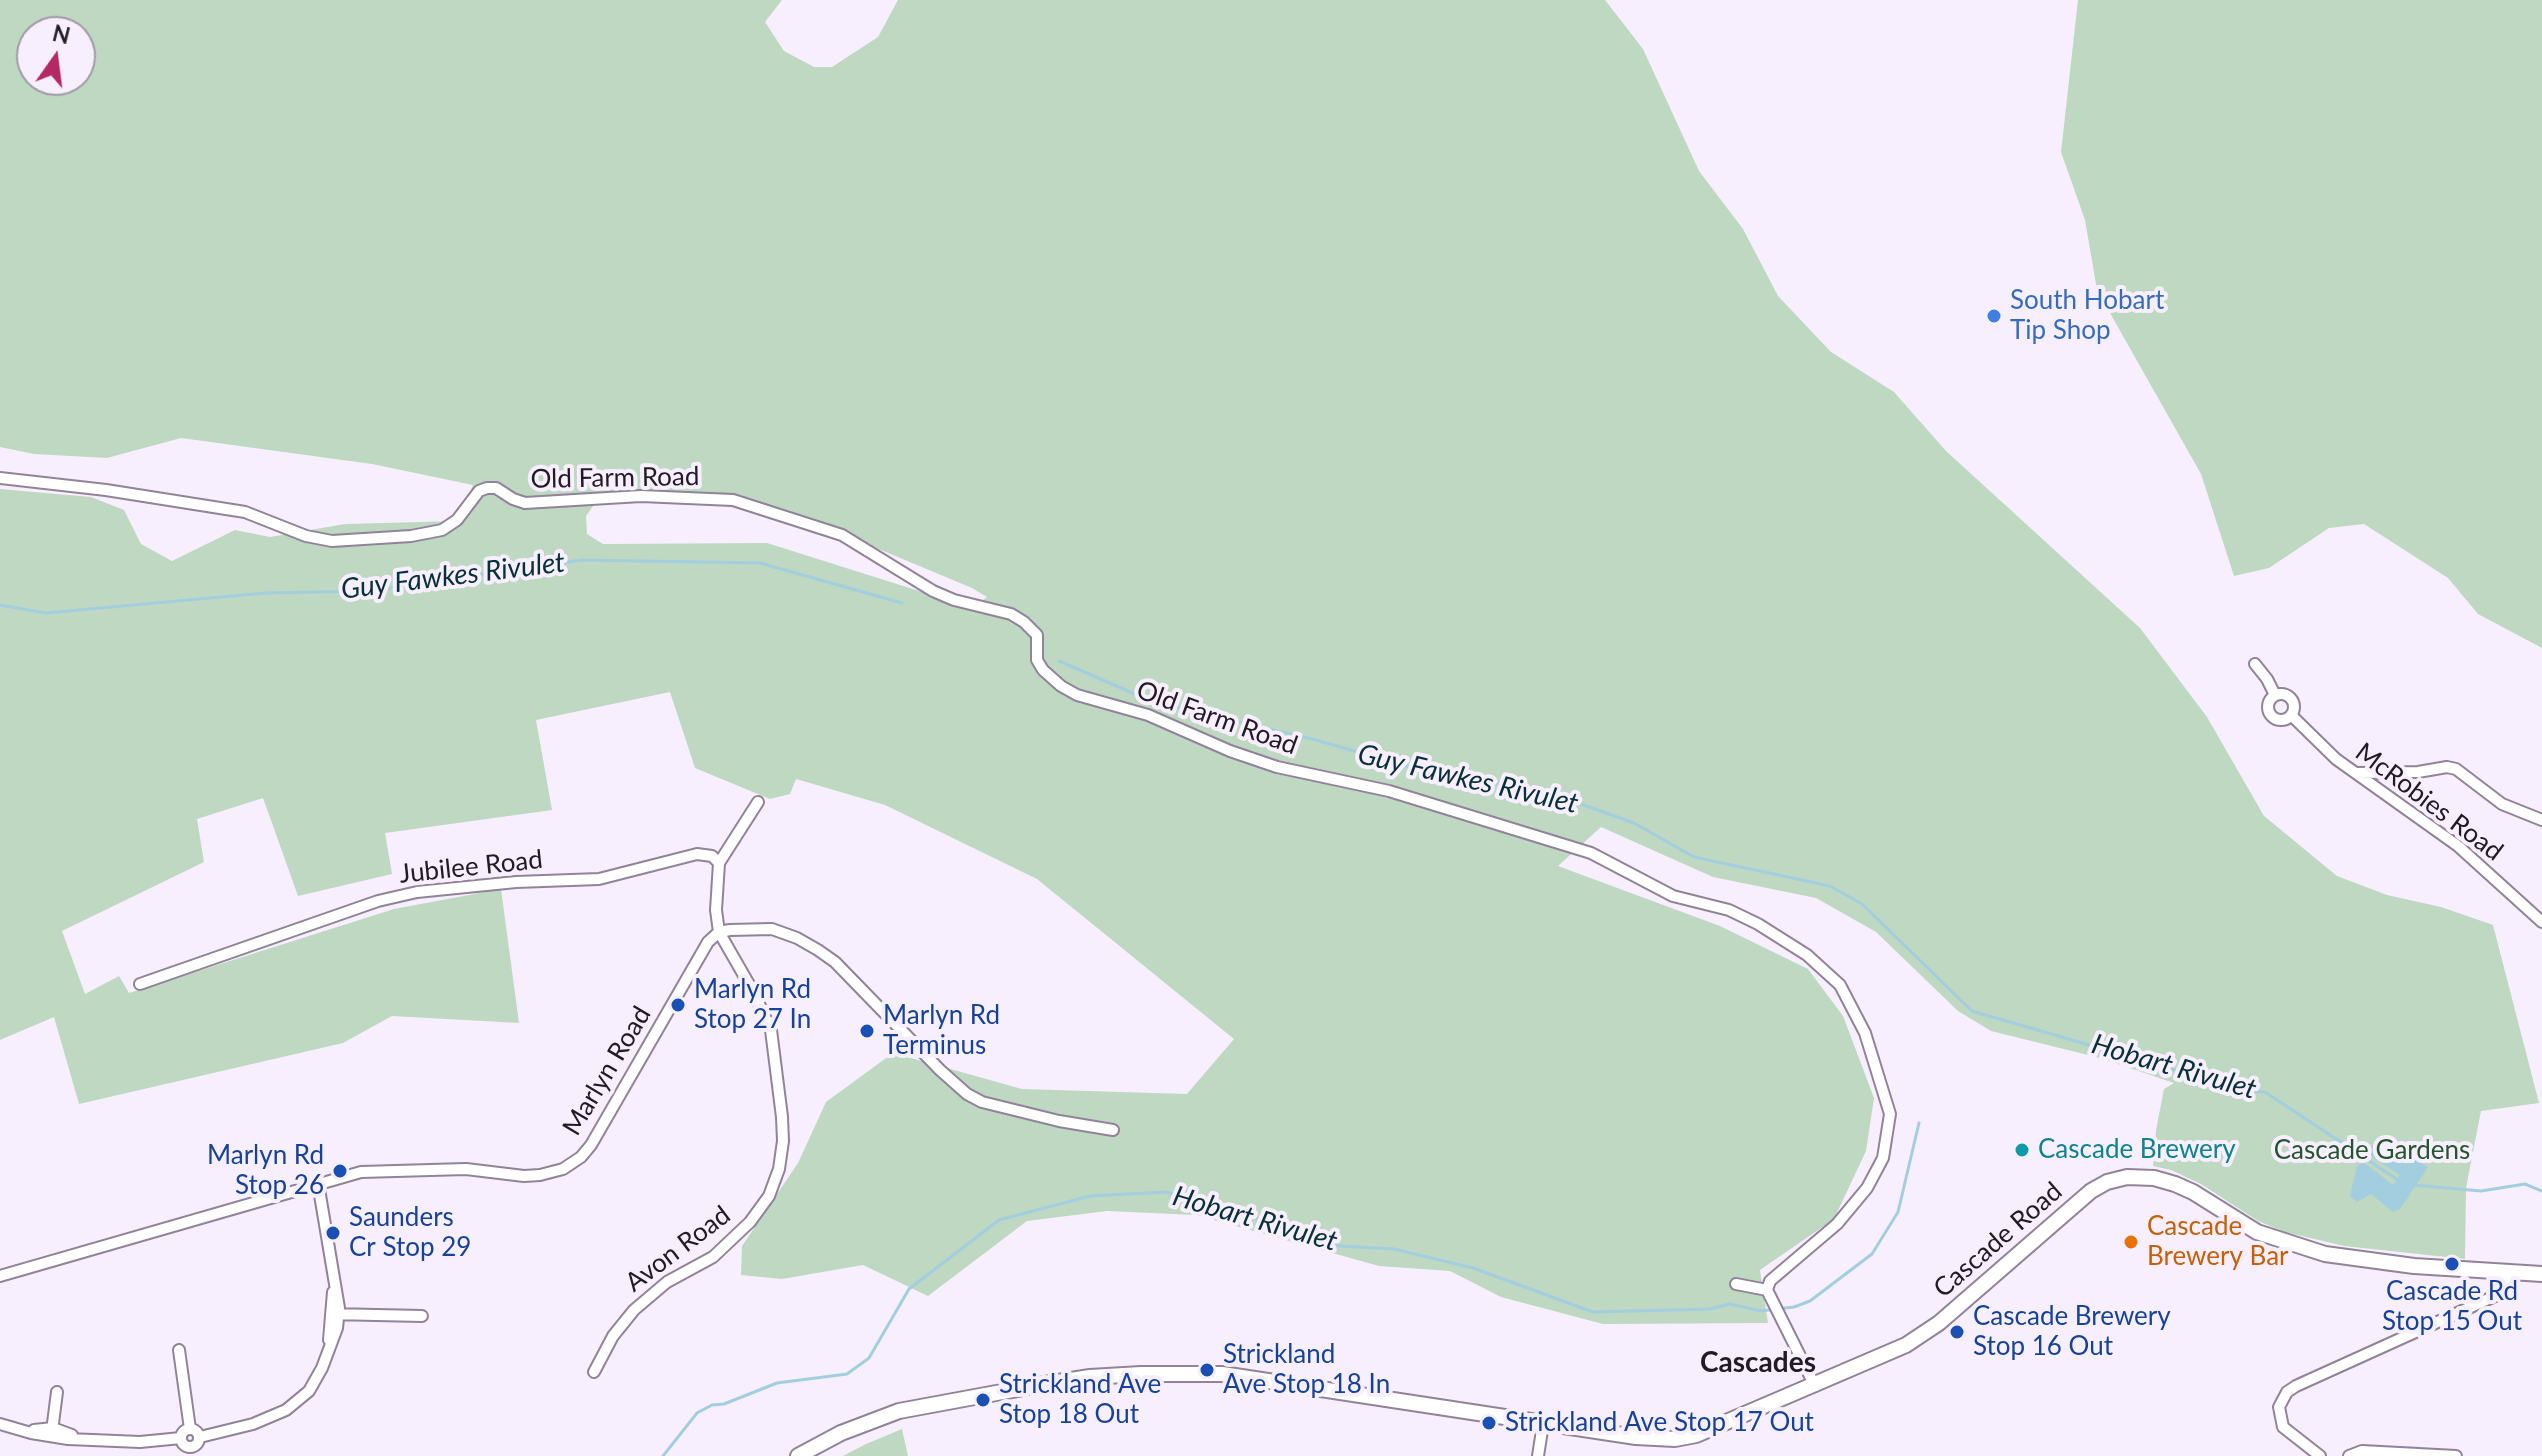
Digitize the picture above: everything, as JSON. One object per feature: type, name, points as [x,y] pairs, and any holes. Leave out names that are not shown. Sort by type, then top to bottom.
[{"type":"street","name":"Old Farm Road","points":[[0,478],[106,490],[245,512],[306,536],[332,541],[411,536],[442,530],[457,520],[479,491],[487,488],[496,488],[525,503],[641,496],[733,500],[842,535],[933,591],[954,600],[1011,614],[1037,635],[1037,660],[1043,670],[1077,695],[1148,715],[1254,759],[1389,791],[1591,853],[1673,896],[1729,910],[1786,940],[1827,971],[1840,985],[1859,1020],[1890,1108],[1885,1149],[1879,1168],[1867,1188],[1837,1224],[1770,1281],[1767,1290]]},
{"type":"street","points":[[2255,664],[2275,695]]},
{"type":"street","points":[[2275,695],[2290,699],[2294,707],[2291,715],[2280,720],[2270,714],[2269,702],[2275,695]]},
{"type":"street","name":"McRobies Road","points":[[2291,715],[2336,759],[2458,846],[2542,922]]},
{"type":"street","points":[[2357,773],[2456,769],[2502,804],[2542,820]]},
{"type":"street","points":[[758,802],[719,863],[716,910],[719,932],[772,929],[818,950],[835,962],[946,1076],[982,1102],[1059,1121],[1113,1130]]},
{"type":"street","name":"Jubilee Road","points":[[140,984],[378,901],[417,892],[516,882],[599,879],[697,854],[712,856],[719,863]]},
{"type":"street","name":"Marlyn Road","points":[[0,1276],[372,1170],[466,1169],[524,1176],[553,1172],[572,1164],[591,1145],[708,942],[719,932]]},
{"type":"street","name":"Avon Road","points":[[594,1372],[613,1336],[634,1310],[667,1282],[713,1257],[750,1222],[769,1196],[779,1169],[782,1117],[771,1030],[719,932]]},
{"type":"street","name":"Cascade Road","points":[[798,1456],[841,1433],[899,1411],[1040,1384],[1141,1374],[1222,1374],[1543,1424],[1636,1437],[1675,1439],[1711,1430],[1894,1352],[1918,1338],[2005,1268],[2086,1195],[2120,1178],[2144,1177],[2175,1184],[2257,1232],[2307,1250],[2369,1261],[2542,1274]]},
{"type":"street","points":[[200,1437],[253,1424],[286,1410],[309,1391],[322,1368],[335,1314],[334,1282],[318,1183]]},
{"type":"street","points":[[2320,1456],[2283,1427],[2279,1407],[2287,1392],[2495,1296],[2504,1290],[2508,1273]]},
{"type":"street","points":[[1736,1284],[1767,1290],[1815,1386]]},
{"type":"street","points":[[335,1314],[422,1316]]},
{"type":"street","points":[[179,1350],[190,1429]]},
{"type":"street","points":[[52,1432],[57,1392]]},
{"type":"street","points":[[1538,1456],[1543,1424]]},
{"type":"street","points":[[4,1425],[86,1439],[140,1442],[181,1438]]},
{"type":"street","points":[[190,1429],[200,1437],[198,1443],[190,1447],[181,1438],[183,1432],[190,1429]]},
{"type":"street","points":[[2349,1456],[2362,1451],[2456,1456]]},
{"type":"green space","name":"Cascade Gardens","points":[[0,0],[782,0],[765,22],[784,51],[814,67],[832,67],[878,37],[898,0],[1605,0],[1643,49],[1699,171],[1743,229],[1778,296],[1831,352],[1894,392],[1946,451],[2140,628],[2207,717],[2264,816],[2337,876],[2387,895],[2441,907],[2493,925],[2539,1103],[2481,1111],[2466,1188],[2465,1259],[2344,1246],[2285,1232],[2258,1221],[2201,1184],[2171,1170],[2153,1166],[2164,1089],[2174,1083],[2100,1058],[1991,1031],[1958,1011],[1876,932],[1816,898],[1713,877],[1601,827],[1558,866],[1720,926],[1808,969],[1843,1016],[1874,1098],[1866,1151],[1834,1219],[1760,1270],[1768,1323],[1603,1324],[1501,1297],[1450,1271],[1379,1266],[1196,1215],[1107,1211],[1027,1221],[928,1296],[863,1265],[782,1279],[741,1275],[742,1246],[798,1163],[826,1102],[893,1053],[1022,1089],[1187,1094],[1234,1039],[1037,879],[885,805],[796,779],[790,794],[770,799],[695,768],[670,692],[536,720],[552,810],[385,833],[392,874],[298,896],[263,798],[197,819],[204,862],[62,931],[85,994],[119,976],[129,993],[394,909],[501,889],[519,1023],[392,1016],[343,1043],[79,1104],[54,1017],[0,1040],[0,489],[91,497],[124,510],[141,544],[172,561],[235,530],[270,537],[345,524],[457,521],[473,485],[372,464],[181,438],[107,458],[34,454],[0,447]],"holes":[[[629,490],[783,509],[972,588],[987,597],[973,608],[767,543],[603,544],[587,534],[586,516],[596,502]]]},
{"type":"green space","points":[[2078,0],[2542,0],[2542,648],[2478,614],[2448,578],[2364,524],[2329,528],[2269,568],[2234,576],[2201,474],[2097,290],[2085,220],[2061,152]]},
{"type":"green space","points":[[902,1429],[908,1456],[843,1456],[866,1444]]},
{"type":"water","points":[[2381,1139],[2428,1167],[2400,1209],[2393,1212],[2371,1194],[2357,1202],[2350,1196],[2357,1166],[2363,1162],[2393,1185],[2400,1175],[2369,1155],[2368,1149]]},
{"type":"waterway","name":"Guy Fawkes Rivulet","points":[[0,605],[46,613],[265,593],[371,591],[581,560],[760,563],[902,603]]},
{"type":"waterway","name":"Guy Fawkes Rivulet","points":[[1059,661],[1151,701],[1316,740],[1424,771],[1548,792],[1634,823],[1694,857],[1830,886],[1862,904],[1972,1011],[2244,1090],[2265,1092],[2398,1180]]},
{"type":"waterway","name":"Hobart Rivulet","points":[[663,1456],[697,1413],[712,1405],[724,1404],[777,1383],[847,1374],[869,1358],[909,1289],[999,1220],[1090,1196],[1166,1192],[1237,1211],[1322,1245],[1394,1249],[1473,1268],[1593,1312],[1710,1309],[1730,1304],[1761,1311],[1794,1307],[1810,1301],[1872,1254],[1898,1212],[1919,1123]]},
{"type":"waterway","name":"Hobart Rivulet","points":[[2413,1185],[2481,1191],[2525,1184],[2542,1191]]},
{"type":"place","name":"South Hobart Tip Shop","points":[[1994,316]]},
{"type":"place","name":"Marlyn Rd Stop 27 In","points":[[678,1005]]},
{"type":"place","name":"Marlyn Rd Terminus","points":[[867,1031]]},
{"type":"place","name":"Cascade Brewery","points":[[2022,1150]]},
{"type":"place","name":"Marlyn Rd Stop 26","points":[[340,1171]]},
{"type":"place","name":"Saunders Cr Stop 29","points":[[333,1233]]},
{"type":"place","name":"Cascade Brewery Bar","points":[[2131,1242]]},
{"type":"place","name":"Cascade Rd Stop 15 Out","points":[[2452,1264]]},
{"type":"place","name":"Cascade Brewery Stop 16 Out","points":[[1957,1332]]},
{"type":"place","name":"Strickland Ave Stop 18 In","points":[[1207,1370]]},
{"type":"place","name":"Strickland Ave Stop 18 Out","points":[[983,1400]]},
{"type":"place","name":"Strickland Ave Stop 17 Out","points":[[1489,1423]]},
{"type":"district","name":"Cascades","points":[[1758,1363]]}]
